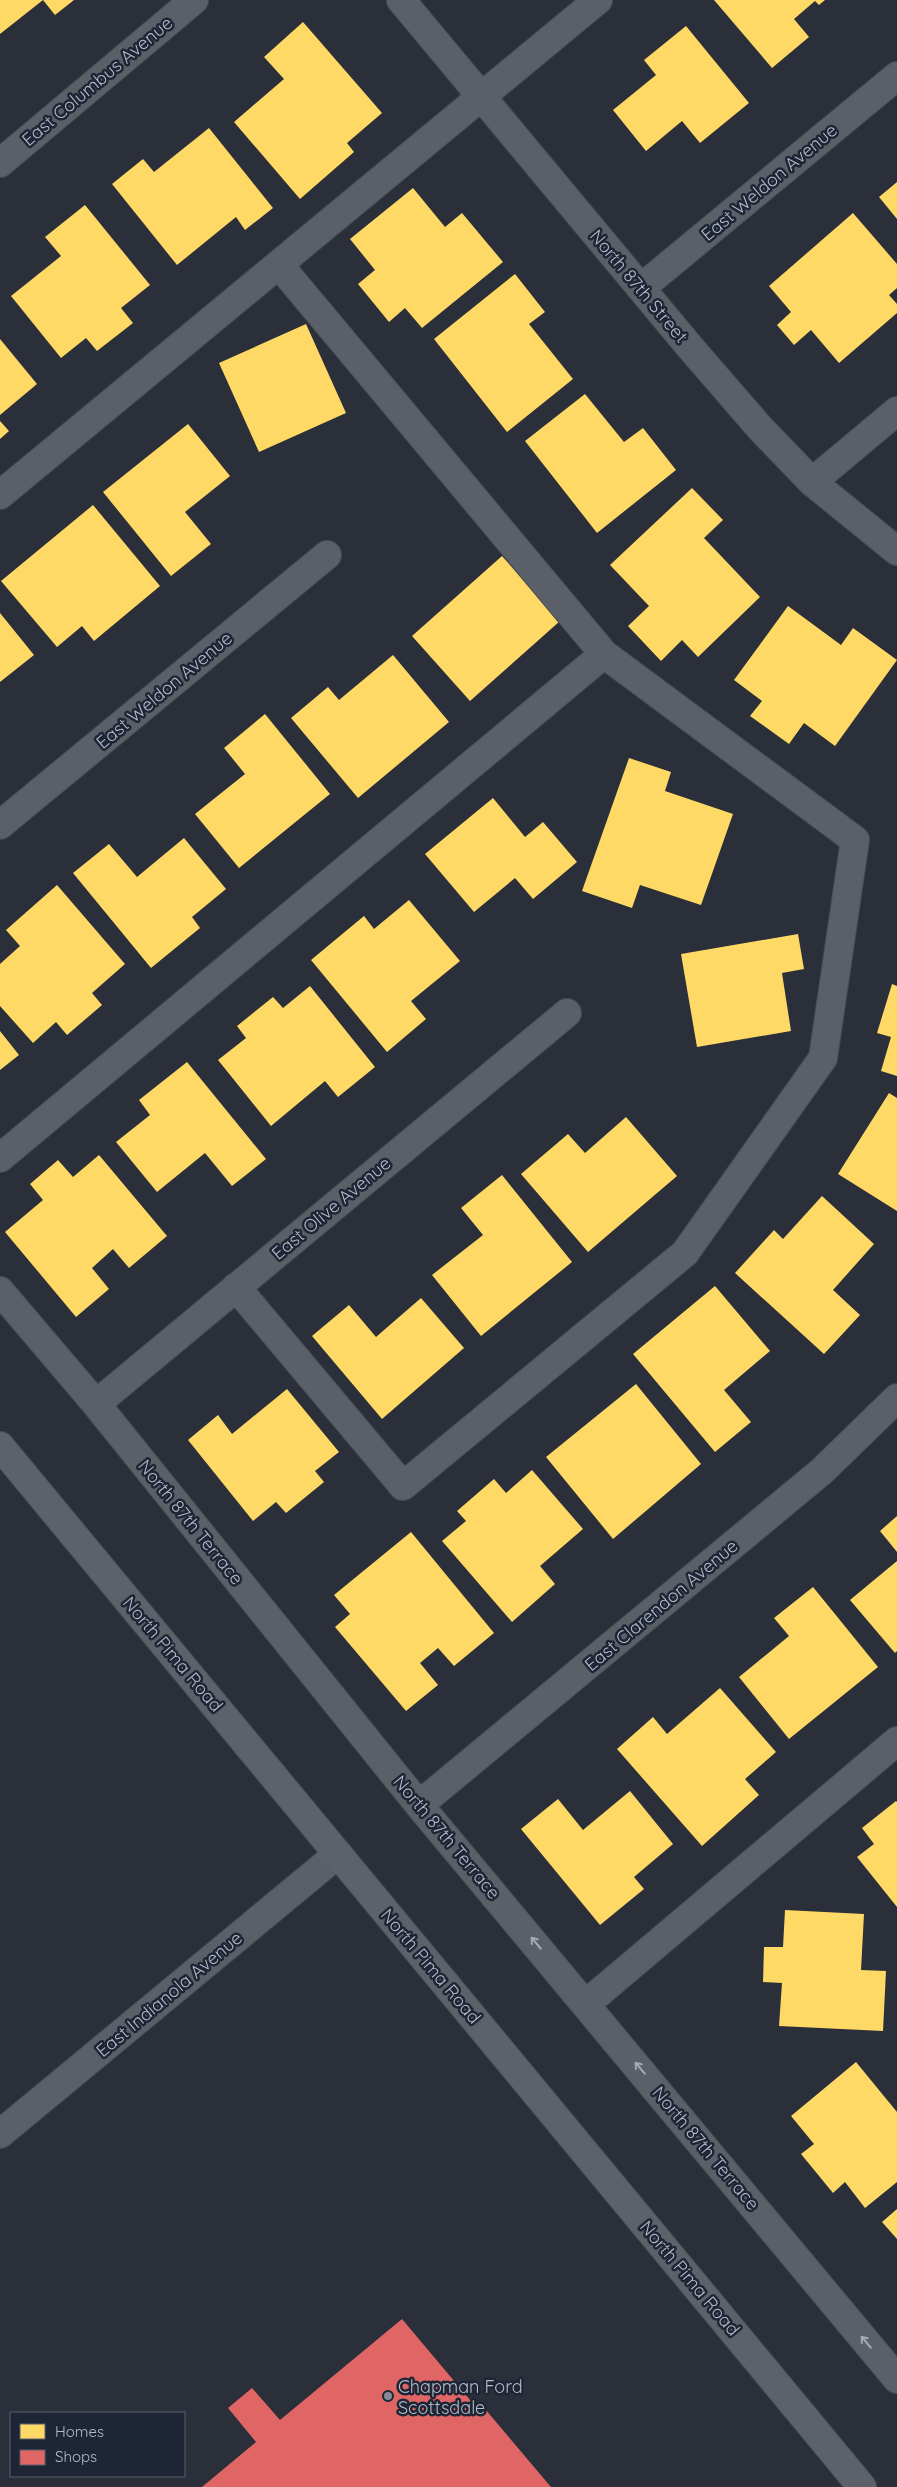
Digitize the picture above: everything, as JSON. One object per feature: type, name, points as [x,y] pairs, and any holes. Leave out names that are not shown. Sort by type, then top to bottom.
[{"type":"main road","name":"North Pima Road","points":[[0,1446],[862,2487]]},
{"type":"street","name":"East Columbus Avenue","points":[[0,163],[194,0]]},
{"type":"street","name":"North 87th Street","points":[[402,0],[480,96],[760,428],[812,482],[897,550]]},
{"type":"street","points":[[0,495],[280,266],[480,96],[598,0]]},
{"type":"street","name":"East Weldon Avenue","points":[[641,288],[897,76]]},
{"type":"street","points":[[236,1287],[403,1486],[685,1253],[823,1058],[854,840],[604,654],[280,266]]},
{"type":"street","points":[[812,482],[897,410]]},
{"type":"street","name":"East Weldon Avenue","points":[[0,825],[327,554]]},
{"type":"street","points":[[0,1158],[604,654]]},
{"type":"street","name":"East Olive Avenue","points":[[96,1404],[567,1013]]},
{"type":"street","name":"North 87th Terrace","points":[[0,1291],[96,1404],[420,1805],[587,2003],[897,2379]]},
{"type":"street","name":"East Clarendon Avenue","points":[[420,1805],[822,1471],[897,1398]]},
{"type":"street","points":[[587,2003],[897,1741]]},
{"type":"street","name":"East Indianola Avenue","points":[[0,2134],[338,1854]]},
{"type":"building: Homes","points":[[0,0],[43,0],[0,34]]},
{"type":"building: Homes","points":[[43,0],[74,0],[55,15]]},
{"type":"building: Homes","points":[[714,0],[825,0],[819,5],[815,1],[794,19],[809,37],[772,68]]},
{"type":"building: Homes","points":[[303,22],[382,113],[347,143],[354,152],[300,199],[234,122],[284,79],[264,57]]},
{"type":"building: Homes","points":[[686,26],[749,103],[700,143],[682,121],[646,151],[613,110],[656,75],[644,60]]},
{"type":"building: Homes","points":[[209,128],[273,208],[245,230],[236,217],[177,265],[112,184],[143,159],[154,172]]},
{"type":"building: Homes","points":[[897,182],[897,219],[879,197]]},
{"type":"building: Homes","points":[[413,188],[445,227],[462,213],[503,262],[422,328],[405,308],[389,322],[358,284],[375,270],[350,239]]},
{"type":"building: Homes","points":[[85,205],[150,285],[121,308],[133,323],[97,351],[86,338],[61,358],[11,296],[61,256],[45,237]]},
{"type":"building: Homes","points":[[853,213],[897,264],[897,288],[889,295],[897,304],[897,313],[839,363],[811,330],[794,345],[777,325],[791,312],[769,286]]},
{"type":"building: Homes","points":[[515,274],[545,312],[529,324],[573,379],[507,432],[434,339]]},
{"type":"building: Homes","points":[[306,324],[346,413],[259,452],[219,363]]},
{"type":"building: Homes","points":[[0,339],[37,384],[0,415]]},
{"type":"building: Homes","points":[[585,394],[624,442],[643,428],[676,470],[597,533],[525,441]]},
{"type":"building: Homes","points":[[0,421],[9,431],[0,439]]},
{"type":"building: Homes","points":[[188,424],[230,476],[185,512],[211,544],[171,576],[103,492]]},
{"type":"building: Homes","points":[[692,488],[723,520],[704,538],[760,597],[698,657],[682,640],[661,661],[628,626],[649,606],[610,565]]},
{"type":"building: Homes","points":[[93,505],[160,586],[94,641],[82,626],[57,647],[1,581]]},
{"type":"building: Homes","points":[[502,556],[560,621],[470,701],[412,636]]},
{"type":"building: Homes","points":[[788,606],[841,645],[853,628],[897,660],[835,746],[804,723],[789,744],[750,716],[762,701],[734,680]]},
{"type":"building: Homes","points":[[0,613],[34,655],[0,682]]},
{"type":"building: Homes","points":[[393,655],[449,722],[358,798],[291,718],[328,687],[339,700]]},
{"type":"building: Homes","points":[[265,714],[330,794],[239,868],[195,814],[245,774],[224,748]]},
{"type":"building: Homes","points":[[629,758],[671,772],[665,791],[733,814],[701,905],[640,885],[632,908],[582,891]]},
{"type":"building: Homes","points":[[493,798],[525,837],[543,822],[577,862],[533,899],[515,878],[474,912],[425,854]]},
{"type":"building: Homes","points":[[184,838],[226,889],[192,917],[200,928],[151,968],[73,873],[109,844],[137,877]]},
{"type":"building: Homes","points":[[57,885],[125,964],[92,993],[102,1005],[67,1035],[56,1022],[33,1043],[0,1006],[0,964],[20,946],[6,930]]},
{"type":"building: Homes","points":[[409,900],[460,961],[411,1001],[426,1019],[387,1052],[311,960],[364,916],[374,929]]},
{"type":"building: Homes","points":[[798,934],[804,969],[782,973],[791,1031],[697,1047],[681,954]]},
{"type":"building: Homes","points":[[892,984],[897,986],[897,1076],[881,1071],[891,1037],[877,1033]]},
{"type":"building: Homes","points":[[310,986],[375,1067],[338,1097],[325,1081],[271,1126],[218,1060],[246,1038],[237,1026],[273,997],[283,1008]]},
{"type":"building: Homes","points":[[0,1031],[19,1055],[0,1070]]},
{"type":"building: Homes","points":[[187,1062],[266,1159],[232,1186],[205,1153],[157,1192],[116,1142],[150,1115],[139,1100]]},
{"type":"building: Homes","points":[[889,1093],[897,1098],[897,1211],[838,1174]]},
{"type":"building: Homes","points":[[626,1117],[677,1176],[588,1252],[521,1174],[568,1134],[585,1153]]},
{"type":"building: Homes","points":[[99,1155],[167,1236],[129,1268],[113,1249],[92,1268],[109,1289],[76,1317],[5,1232],[43,1200],[30,1184],[58,1160],[73,1177]]},
{"type":"building: Homes","points":[[502,1175],[572,1262],[481,1336],[432,1275],[483,1235],[461,1208]]},
{"type":"building: Homes","points":[[822,1196],[874,1244],[833,1290],[860,1315],[824,1354],[735,1273],[774,1230],[783,1239]]},
{"type":"building: Homes","points":[[715,1286],[770,1351],[724,1390],[751,1422],[715,1452],[633,1354]]},
{"type":"building: Homes","points":[[421,1298],[464,1348],[382,1419],[312,1336],[349,1305],[376,1337]]},
{"type":"building: Homes","points":[[636,1384],[701,1464],[613,1539],[546,1457]]},
{"type":"building: Homes","points":[[287,1389],[339,1452],[315,1471],[324,1482],[286,1513],[276,1502],[253,1521],[188,1440],[218,1415],[232,1434]]},
{"type":"building: Homes","points":[[532,1470],[583,1529],[540,1566],[555,1584],[512,1622],[442,1541],[466,1521],[457,1511],[494,1479],[506,1493]]},
{"type":"building: Homes","points":[[897,1516],[897,1552],[880,1531]]},
{"type":"building: Homes","points":[[411,1532],[494,1633],[454,1666],[438,1648],[420,1663],[438,1685],[406,1711],[335,1627],[350,1614],[334,1595]]},
{"type":"building: Homes","points":[[897,1561],[897,1651],[895,1653],[850,1600]]},
{"type":"building: Homes","points":[[813,1587],[878,1667],[789,1739],[739,1677],[789,1636],[774,1618]]},
{"type":"building: Homes","points":[[720,1688],[776,1752],[745,1779],[759,1795],[702,1846],[617,1749],[653,1717],[667,1734]]},
{"type":"building: Homes","points":[[630,1791],[673,1844],[634,1877],[644,1889],[600,1925],[521,1829],[558,1799],[583,1830]]},
{"type":"building: Homes","points":[[896,1801],[897,1907],[857,1857],[874,1844],[862,1828]]},
{"type":"building: Homes","points":[[785,1910],[864,1914],[861,1970],[886,1971],[883,2031],[779,2026],[782,1983],[763,1982],[764,1947],[783,1947]]},
{"type":"building: Homes","points":[[856,2062],[897,2112],[897,2182],[865,2208],[845,2182],[833,2193],[801,2154],[814,2144],[791,2116]]},
{"type":"building: Homes","points":[[897,2209],[897,2239],[882,2222]]},
{"type":"building: Shops","name":"Chapman Ford Scottsdale","points":[[402,2319],[476,2407],[480,2403],[551,2487],[202,2487],[256,2442],[228,2408],[252,2388],[280,2420]]},
{"type":"place","name":"Chapman Ford Scottsdale","points":[[388,2396]]}]
